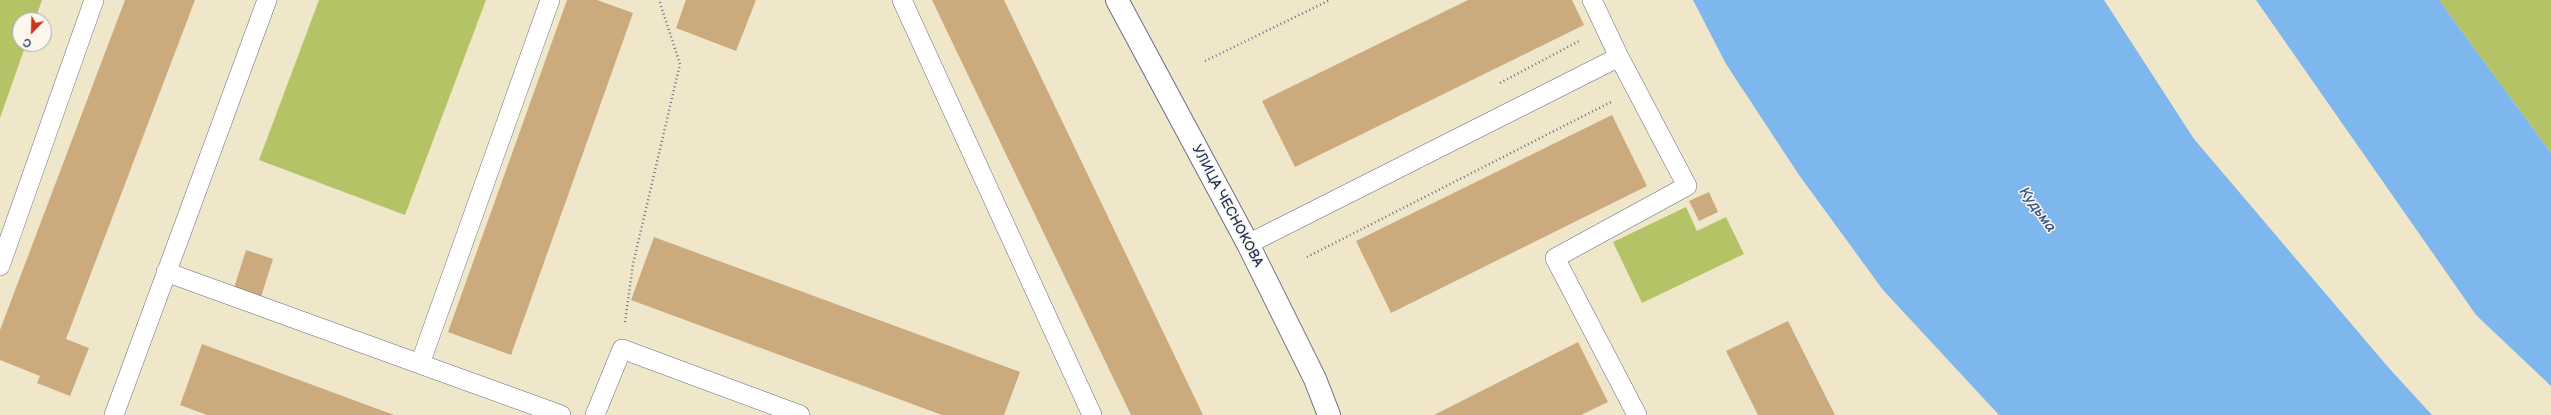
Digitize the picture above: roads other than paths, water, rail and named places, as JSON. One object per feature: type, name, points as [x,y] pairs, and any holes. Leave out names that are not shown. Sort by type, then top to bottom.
[{"type":"street","name":"УЛИЦА ЧЕСНОКОВА","points":[[1118,0],[1248,244],[1315,379],[1329,415]]},
{"type":"lane","points":[[0,266],[94,0]]},
{"type":"lane","points":[[114,415],[267,0]]},
{"type":"lane","points":[[420,364],[550,0]]},
{"type":"lane","points":[[902,0],[1092,415]]},
{"type":"lane","points":[[1592,0],[1619,57],[1688,186],[1556,258],[1637,415]]},
{"type":"lane","points":[[1248,244],[1619,57]]},
{"type":"lane","points":[[166,272],[561,415]]},
{"type":"lane","points":[[595,415],[622,348],[800,415]]},
{"type":"water","name":"Кудьма","points":[[1693,0],[2104,0],[2194,139],[2388,367],[2432,415],[1999,415],[1883,290],[1799,175],[1726,64]]},
{"type":"water","points":[[2256,0],[2439,0],[2551,153],[2551,386],[2476,315]]}]
